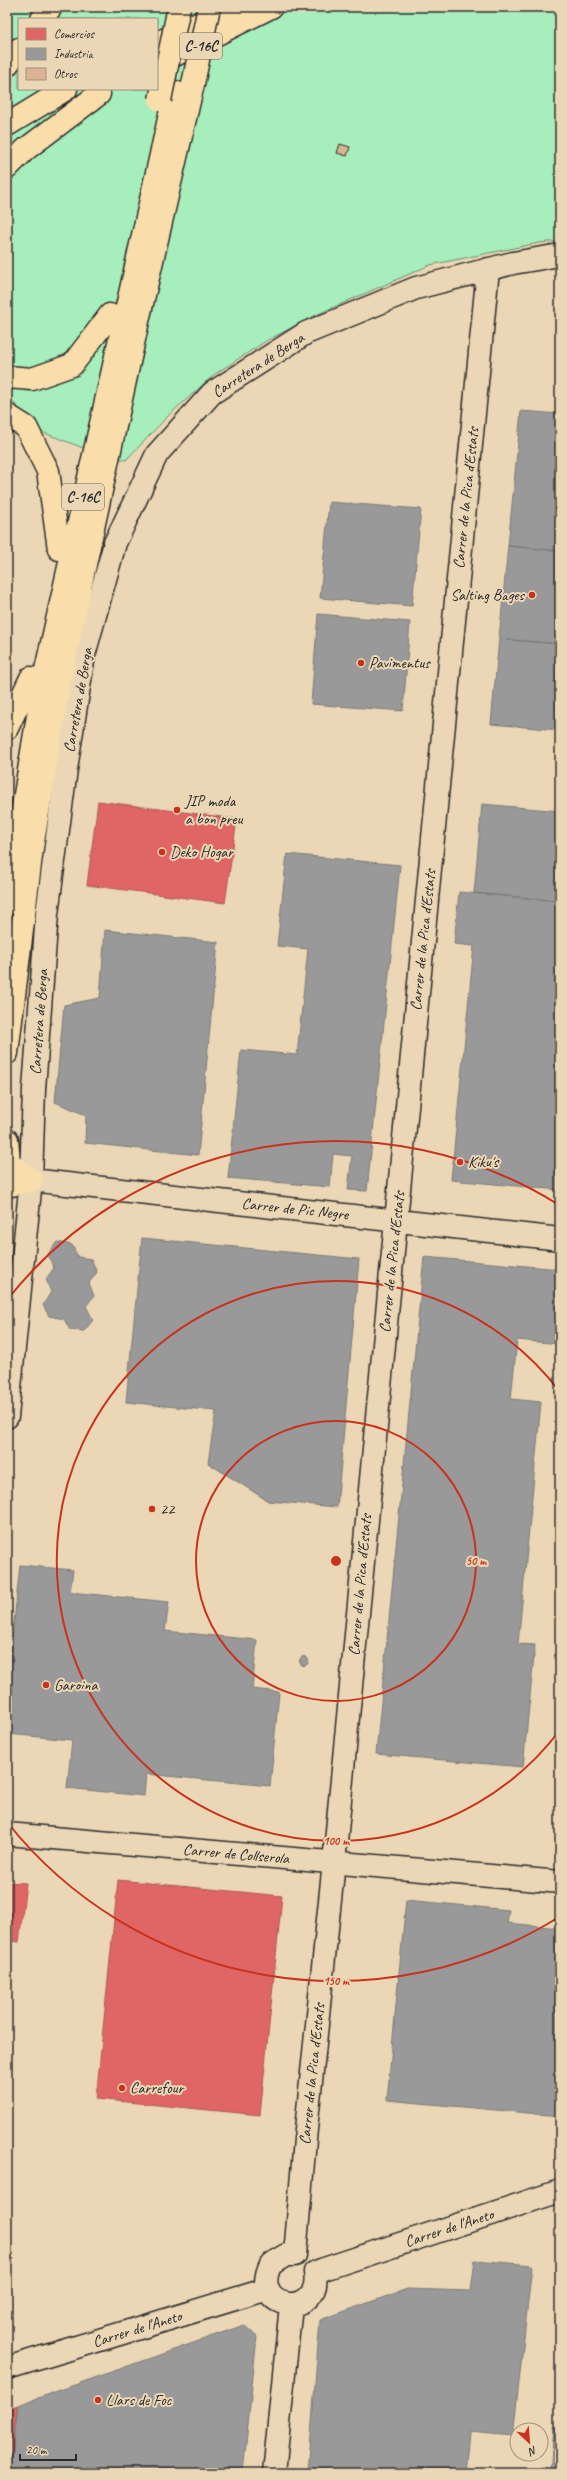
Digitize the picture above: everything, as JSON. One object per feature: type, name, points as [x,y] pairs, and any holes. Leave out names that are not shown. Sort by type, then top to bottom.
[{"type":"main road","points":[[43,18],[51,7]]},
{"type":"main road","points":[[7,831],[31,678],[110,315],[176,92],[179,7]]},
{"type":"main road","name":"C-16C","points":[[7,1053],[32,848],[59,684],[138,320],[176,92],[192,7]]},
{"type":"main road","name":"C-16C","points":[[7,904],[44,679],[176,92],[209,7]]},
{"type":"main road","points":[[158,43],[235,7]]},
{"type":"main road","points":[[158,64],[271,7]]},
{"type":"main road","points":[[7,65],[18,50]]},
{"type":"main road","points":[[7,125],[64,90]]},
{"type":"main road","points":[[7,145],[104,92]]},
{"type":"main road","points":[[7,168],[26,149],[104,92]]},
{"type":"main road","points":[[7,377],[32,379],[72,365],[110,315]]},
{"type":"main road","points":[[7,415],[26,427],[48,471],[59,549]]},
{"type":"main road","points":[[7,728],[31,678]]},
{"type":"main road","points":[[7,1140],[9,1163],[31,1180]]},
{"type":"main road","points":[[7,1186],[31,1180]]},
{"type":"street","name":"Carretera de Berga","points":[[7,1417],[31,1180],[34,1089],[47,914],[84,655],[115,543],[158,454],[212,394],[306,333],[416,288],[488,269],[560,255]]},
{"type":"street","name":"Carrer de la Pica d'Estats","points":[[268,2289],[266,2281],[271,2264],[286,2255],[295,2255],[305,2139],[334,1862],[488,269]]},
{"type":"street","name":"Carrer de Pic Negre","points":[[31,1180],[560,1239]]},
{"type":"street","name":"Carrer de Collserola","points":[[7,1834],[560,1882]]},
{"type":"street","name":"Carrer de l'Aneto","points":[[291,2305],[302,2302],[311,2295],[315,2284],[315,2272],[560,2192]]},
{"type":"street","name":"Carrer de l'Aneto","points":[[7,2368],[268,2289]]},
{"type":"street","points":[[268,2289],[277,2300],[291,2305],[274,2473]]},
{"type":"green space","points":[[7,7],[560,7],[560,241],[539,243],[430,265],[318,314],[266,341],[215,374],[170,414],[126,460],[86,449],[42,432],[7,396]]},
{"type":"building: Comercios","name":"Deko Hogar","points":[[98,801],[237,819],[225,903],[87,885]]},
{"type":"building: Comercios","points":[[118,1880],[282,1896],[260,2115],[96,2099]]},
{"type":"building: Comercios","points":[[7,1882],[26,1883],[19,1942],[7,1941]]},
{"type":"building: Comercios","points":[[18,2405],[10,2473],[7,2473],[7,2409]]},
{"type":"building: Industria","points":[[521,411],[560,414],[560,551],[508,546]]},
{"type":"building: Industria","points":[[329,502],[421,509],[412,606],[320,598]]},
{"type":"building: Industria","name":"Salting Bages","points":[[508,546],[560,551],[560,644],[499,639]]},
{"type":"building: Industria","name":"Pavimentus","points":[[318,614],[410,622],[403,711],[311,704]]},
{"type":"building: Industria","points":[[499,639],[560,644],[560,730],[491,724]]},
{"type":"building: Industria","points":[[482,804],[560,811],[560,901],[474,893]]},
{"type":"building: Industria","points":[[287,854],[400,865],[367,1191],[348,1190],[352,1156],[333,1154],[330,1187],[228,1178],[241,1050],[297,1055],[308,949],[277,946]]},
{"type":"building: Industria","points":[[459,892],[560,901],[560,1190],[451,1180],[474,946],[454,944]]},
{"type":"building: Industria","points":[[105,930],[218,942],[198,1155],[85,1143],[86,1115],[55,1102],[64,1005],[100,998]]},
{"type":"building: Industria","points":[[142,1238],[359,1259],[337,1507],[268,1501],[208,1463],[216,1411],[126,1402]]},
{"type":"building: Industria","points":[[57,1242],[72,1245],[78,1257],[91,1259],[97,1272],[89,1283],[94,1296],[86,1306],[93,1320],[84,1331],[70,1330],[64,1319],[49,1316],[43,1305],[51,1292],[46,1279],[54,1268],[48,1254]]},
{"type":"building: Industria","points":[[424,1257],[560,1269],[560,1344],[517,1340],[511,1399],[541,1402],[518,1644],[535,1645],[523,1767],[376,1754]]},
{"type":"building: Industria","points":[[20,1565],[73,1570],[70,1592],[169,1602],[165,1631],[257,1640],[252,1689],[279,1692],[270,1786],[146,1774],[144,1796],[67,1788],[72,1740],[7,1734],[7,1688]]},
{"type":"building: Industria","points":[[304,1656],[309,1661],[304,1666],[299,1661]]},
{"type":"building: Industria","points":[[406,1900],[509,1910],[507,1923],[560,1928],[560,2116],[387,2100]]},
{"type":"building: Industria","points":[[475,2260],[532,2265],[515,2422],[509,2422],[509,2436],[469,2432],[465,2473],[308,2473],[320,2320],[407,2289],[471,2291]]},
{"type":"building: Industria","points":[[244,2325],[257,2337],[243,2473],[10,2473],[18,2405]]},
{"type":"building: Industria","points":[[554,2427],[560,2428],[560,2473],[550,2473]]},
{"type":"building: Otros","points":[[340,144],[350,147],[347,156],[337,153]]},
{"type":"place","name":"Salting Bages","points":[[532,595]]},
{"type":"place","name":"Pavimentus","points":[[361,663]]},
{"type":"place","name":"JIP moda a bon preu","points":[[177,810]]},
{"type":"place","name":"Deko Hogar","points":[[162,852]]},
{"type":"place","name":"Kiku's","points":[[460,1162]]},
{"type":"place","name":"22","points":[[152,1509]]},
{"type":"place","name":"Garoina","points":[[46,1685]]},
{"type":"place","name":"Carrefour","points":[[122,2088]]},
{"type":"place","name":"Llars de Foc","points":[[98,2400]]}]
